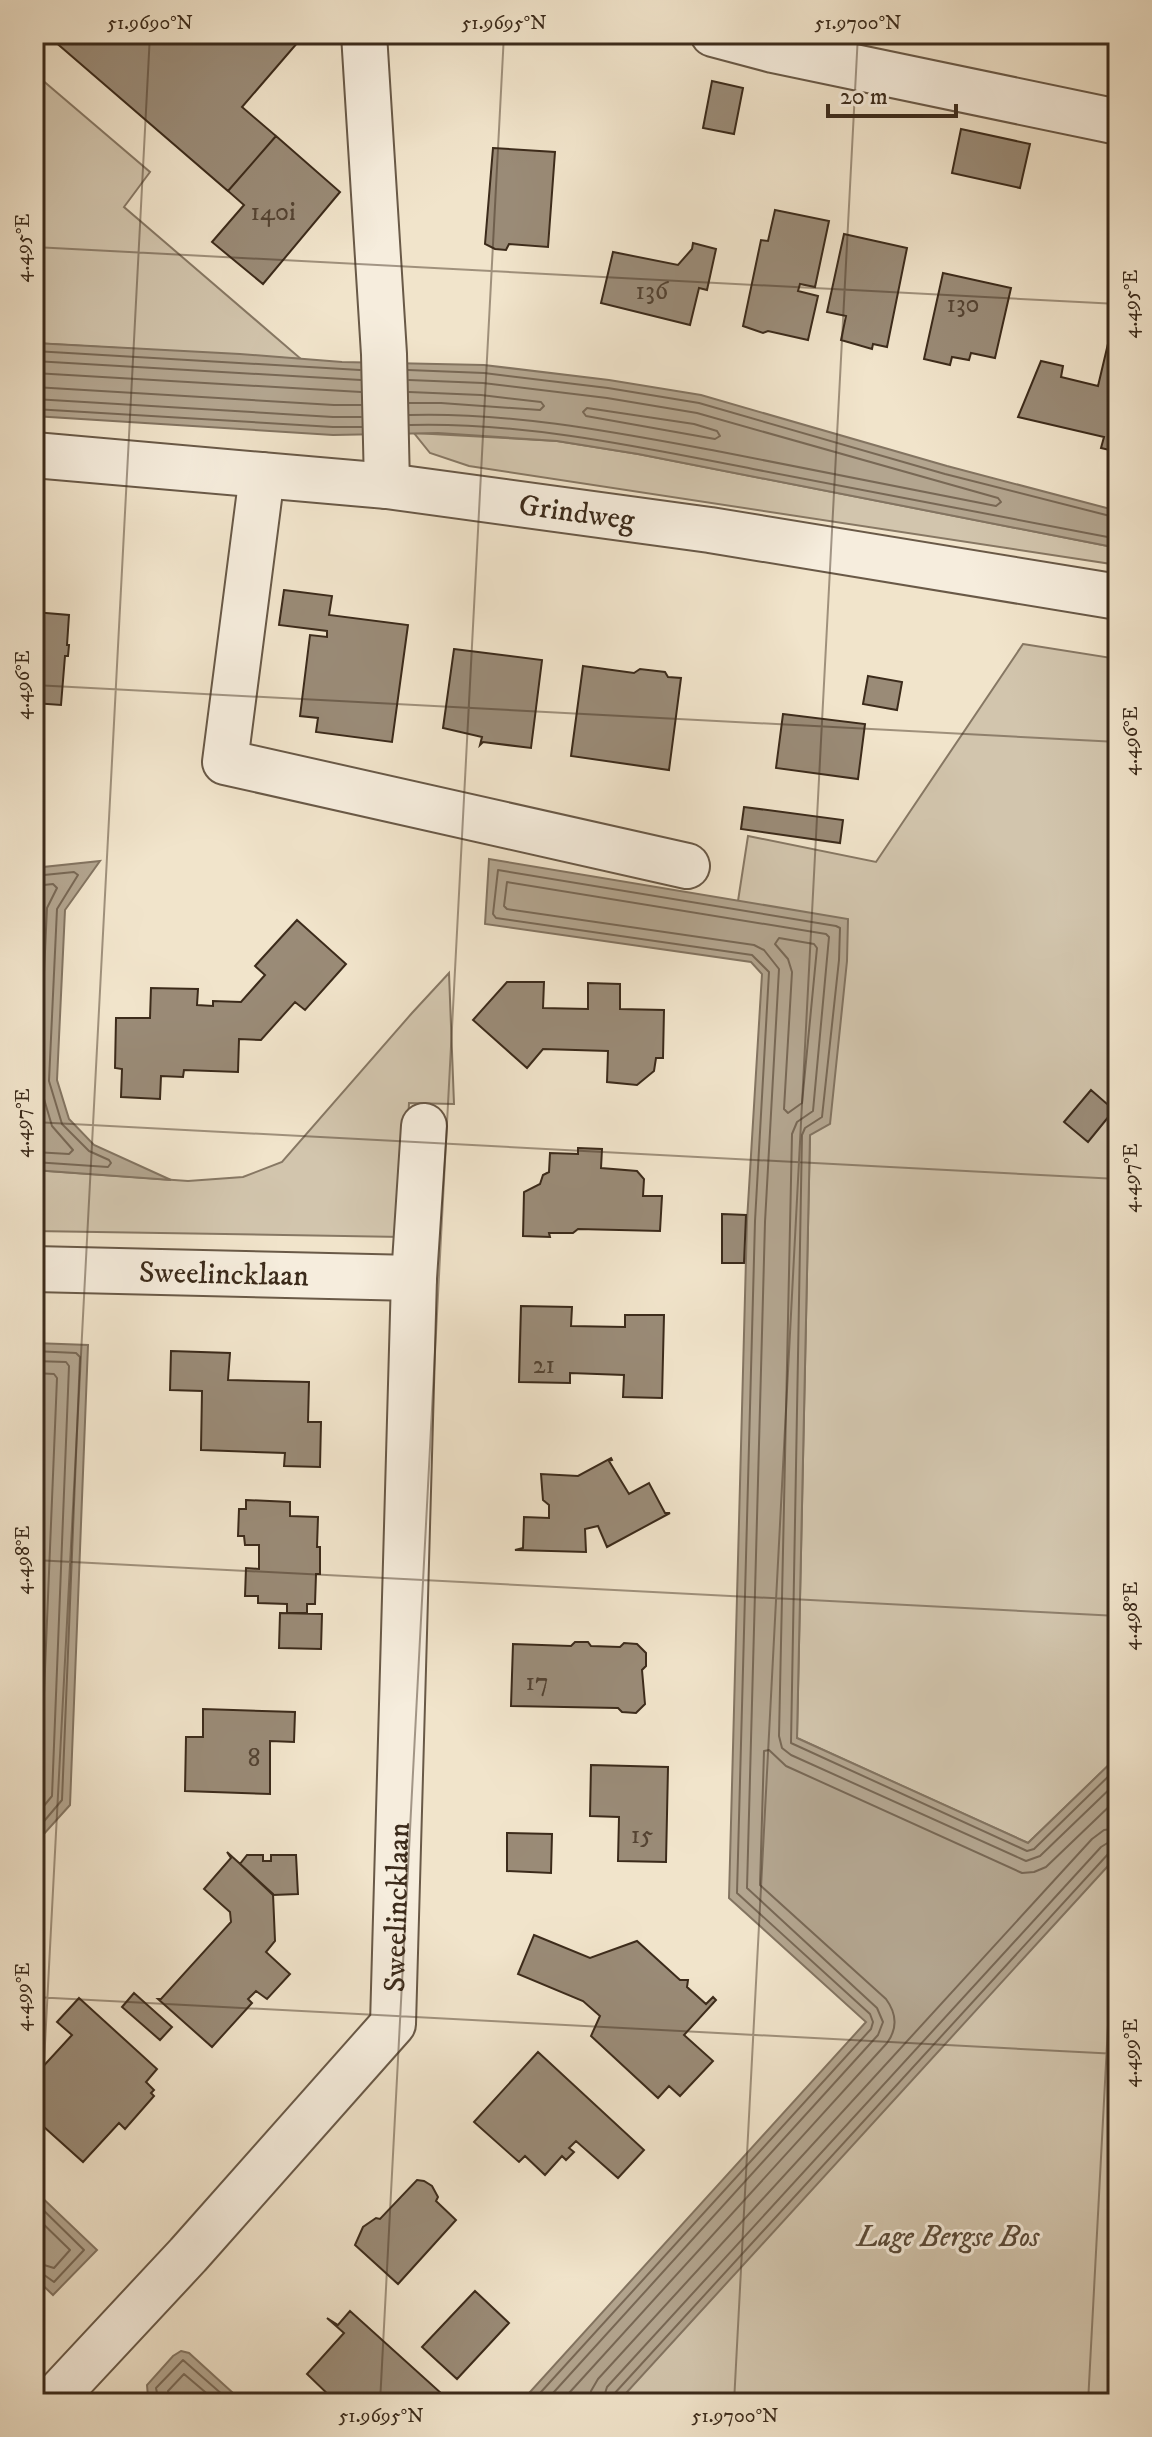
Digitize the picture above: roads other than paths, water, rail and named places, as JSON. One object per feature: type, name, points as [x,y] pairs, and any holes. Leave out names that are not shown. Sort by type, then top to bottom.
[{"type":"street","points":[[364,34],[384,354],[386,471]]},
{"type":"street","points":[[713,34],[773,50],[1118,122]]},
{"type":"street","name":"Grindweg","points":[[34,455],[262,475],[386,471],[710,530],[1118,597]]},
{"type":"street","points":[[262,475],[225,762],[687,866]]},
{"type":"street","name":"Sweelincklaan","points":[[50,2403],[188,2255],[393,2024],[414,1278],[424,1126]]},
{"type":"street","name":"Sweelincklaan","points":[[34,1269],[414,1278]]},
{"type":"water","points":[[34,343],[342,362],[484,365],[701,395],[947,466],[1118,511],[1118,548],[638,454],[557,441],[438,433],[333,435],[34,416]]},
{"type":"water","points":[[489,859],[848,919],[847,961],[830,1124],[810,1135],[797,1738],[1028,1843],[1118,1756],[1118,1855],[617,2403],[520,2403],[866,2022],[729,1898],[747,1221],[762,974],[751,962],[485,924]]},
{"type":"water","points":[[100,861],[65,910],[57,1080],[69,1119],[94,1145],[171,1180],[34,1170],[34,868]]},
{"type":"water","points":[[34,1343],[88,1345],[70,1805],[34,1845]]},
{"type":"water","points":[[34,2190],[97,2250],[53,2295],[34,2277]]},
{"type":"water","points":[[181,2351],[189,2353],[244,2403],[154,2403],[148,2397],[147,2385]]},
{"type":"park label","name":"Lage Bergse Bos","points":[[948,2236]]}]
